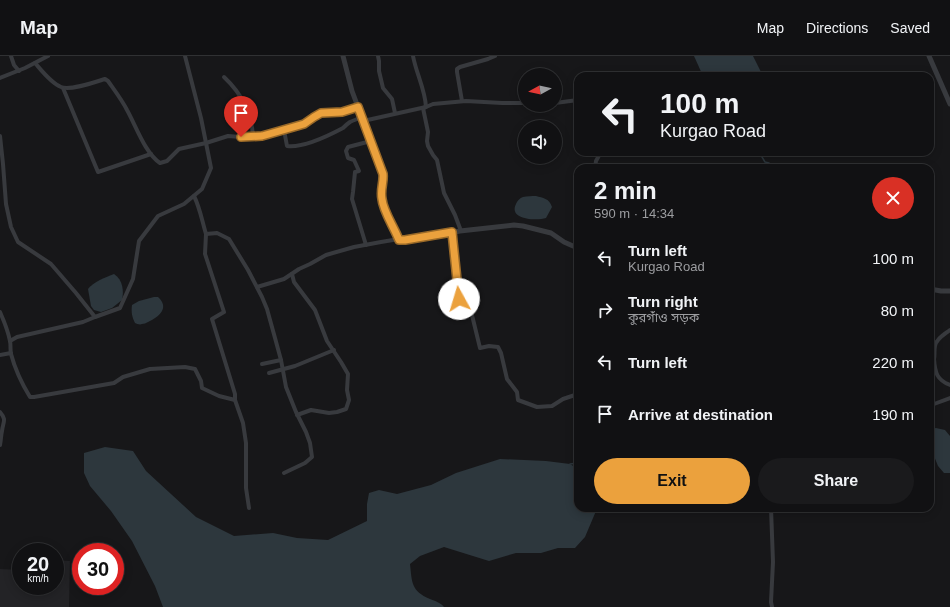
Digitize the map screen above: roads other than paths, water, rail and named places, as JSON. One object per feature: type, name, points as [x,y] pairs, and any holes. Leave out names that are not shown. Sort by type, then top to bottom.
[{"type":"street","points":[[11,56],[14,65],[19,71]]},
{"type":"street","points":[[0,78],[19,71],[48,56]]},
{"type":"street","points":[[10,341],[17,337],[83,322],[120,308],[133,279],[139,241],[158,216],[184,204],[202,189],[211,168],[201,118],[185,56]]},
{"type":"street","points":[[343,56],[352,91],[383,174],[381,193],[382,201],[399,240]]},
{"type":"street","points":[[378,56],[379,71],[383,88],[392,99],[395,113]]},
{"type":"street","points":[[413,56],[426,101],[426,106],[423,108],[428,132],[428,146],[437,160],[444,193],[461,231]]},
{"type":"street","points":[[462,102],[457,69],[495,56]]},
{"type":"street","points":[[929,56],[950,104]]},
{"type":"street","points":[[35,63],[57,85],[63,88],[74,87],[105,79],[108,81],[126,108],[145,145],[155,160],[160,163],[167,161],[179,149],[228,136],[262,136],[304,124],[321,113],[342,112],[358,107]]},
{"type":"street","points":[[224,77],[237,90],[247,109],[251,120],[253,137]]},
{"type":"street","points":[[63,88],[98,172],[151,154]]},
{"type":"street","points":[[284,130],[287,146],[294,147],[321,138],[349,123],[433,104],[479,101],[518,103]]},
{"type":"street","points":[[562,102],[574,101]]},
{"type":"street","points":[[0,136],[6,204],[12,227],[18,242],[51,264],[95,317]]},
{"type":"street","points":[[366,245],[352,199],[355,172],[358,171],[354,160],[348,158],[346,151],[348,147],[371,141]]},
{"type":"street","points":[[194,196],[198,203],[206,234],[205,254],[224,312],[212,319],[235,394],[234,400],[243,423],[246,443],[246,488],[249,508]]},
{"type":"street","points":[[257,287],[284,279],[326,255],[335,252],[366,245],[452,232],[508,226],[524,226],[551,233],[564,242],[574,246]]},
{"type":"street","points":[[452,232],[459,299],[463,312],[471,311],[480,348],[489,346],[498,347],[501,353],[507,379],[517,392],[518,400],[537,407],[552,406],[574,396]]},
{"type":"street","points":[[206,234],[217,233],[230,239],[257,287],[267,309],[281,360],[286,387],[297,415],[306,432],[310,443],[312,457],[305,463],[284,473]]},
{"type":"street","points":[[292,274],[294,282],[315,310],[327,341],[348,374],[347,390],[349,400],[346,408],[337,412],[329,413],[311,410],[297,415]]},
{"type":"street","points":[[934,290],[950,291]]},
{"type":"street","points":[[0,312],[10,341],[11,353],[22,384],[30,397],[114,383],[122,377],[150,369],[185,367],[195,369],[201,381],[202,388],[219,396],[234,400]]},
{"type":"street","points":[[934,355],[937,342],[950,330]]},
{"type":"street","points":[[268,374],[295,366],[334,350]]},
{"type":"street","points":[[0,355],[11,353]]},
{"type":"street","points":[[262,364],[281,360]]},
{"type":"street","points":[[934,367],[936,374],[942,382],[950,385]]},
{"type":"street","points":[[934,404],[950,398]]},
{"type":"street","points":[[0,412],[4,418],[0,445]]},
{"type":"street","points":[[770,512],[773,562],[772,607]]},
{"type":"waterway","points":[[761,156],[765,162],[770,164]]},
{"type":"waterway","points":[[570,464],[574,464]]}]
